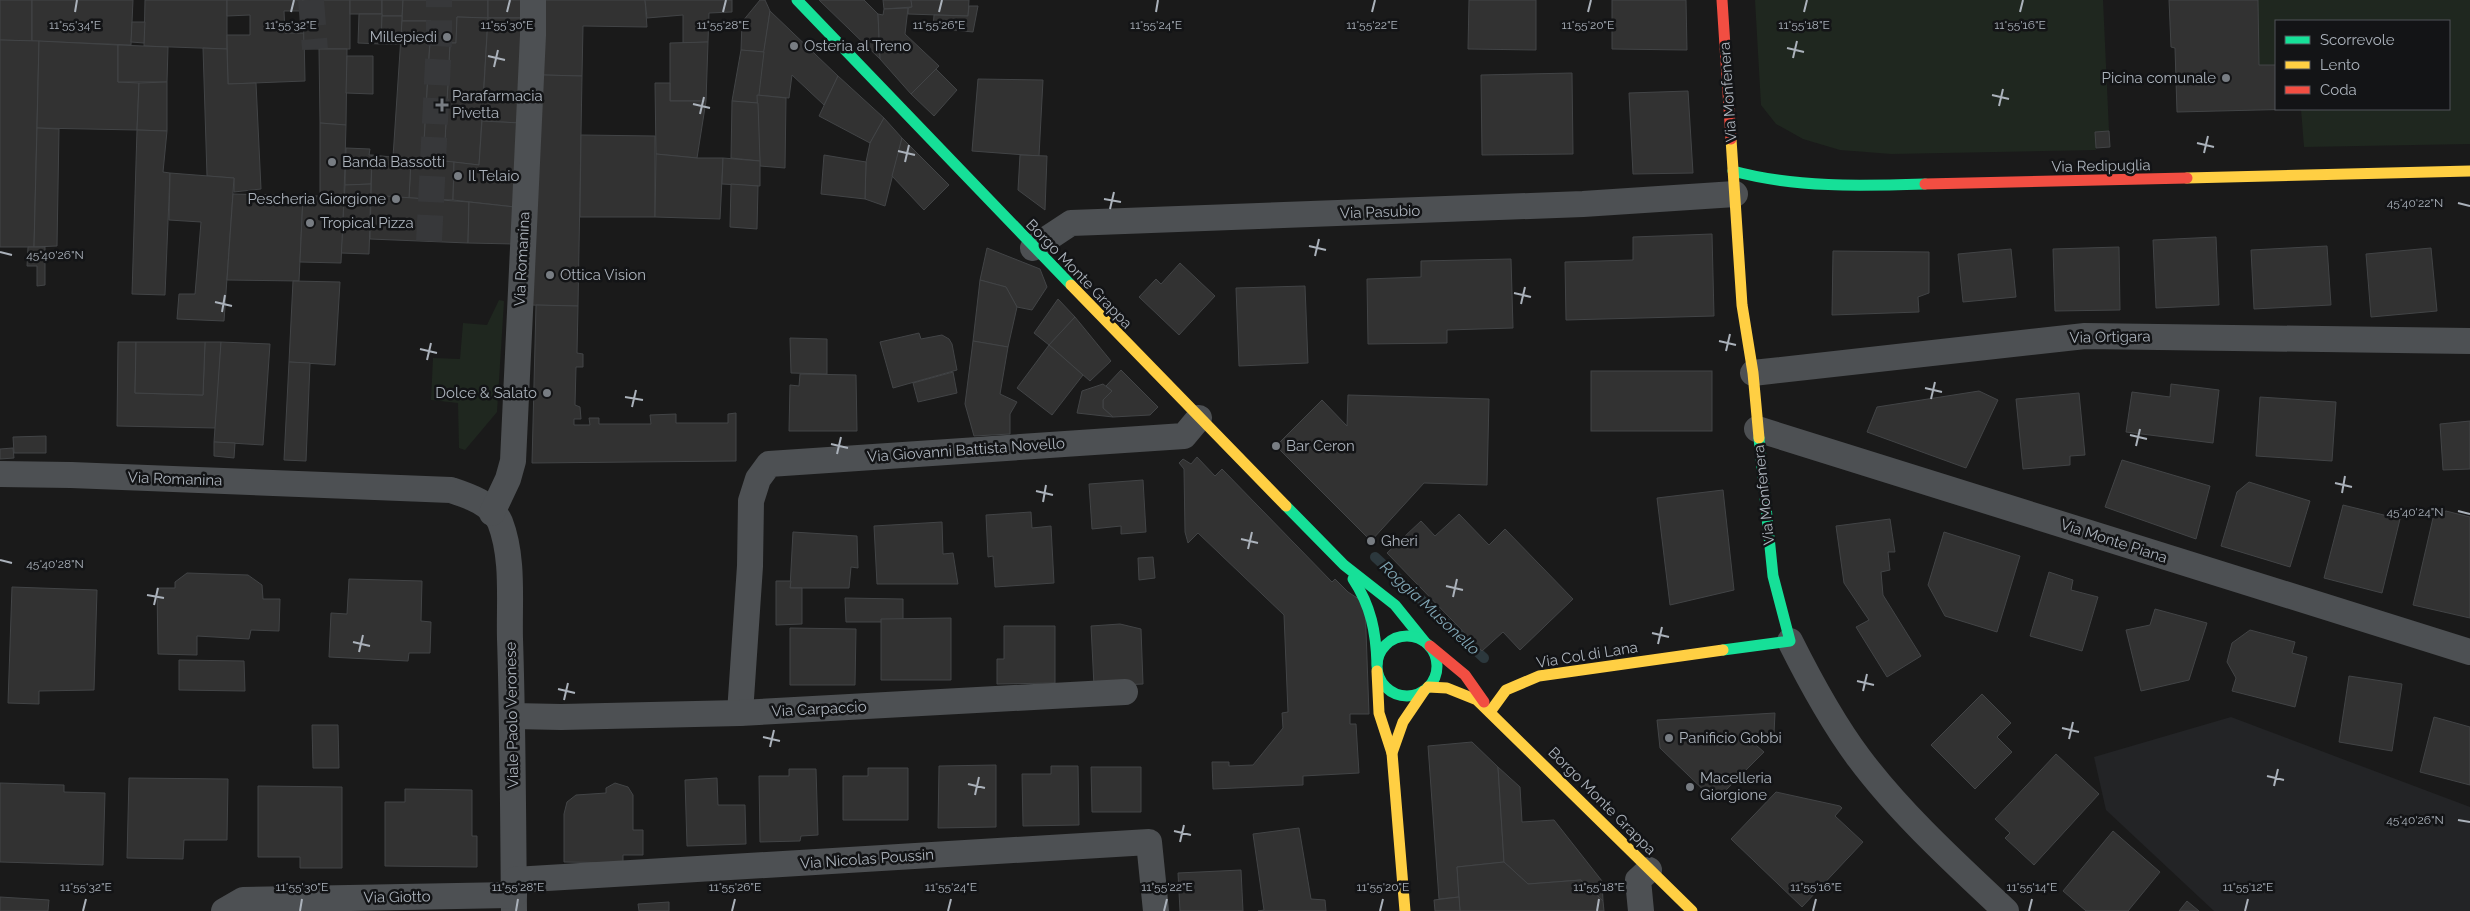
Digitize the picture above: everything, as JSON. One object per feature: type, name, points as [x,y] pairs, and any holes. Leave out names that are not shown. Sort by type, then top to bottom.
[{"type":"street","name":"Via Romanina","points":[[0,474],[80,475],[451,490],[476,499],[495,517],[513,461],[533,35],[532,0]]},
{"type":"street","name":"Borgo Monte Grappa","points":[[797,0],[1033,248],[1344,565],[1395,605],[1427,644],[1436,659],[1435,677],[1426,689],[1416,695],[1397,695],[1385,687],[1377,668],[1377,648],[1371,609],[1344,565]]},
{"type":"street","name":"Via Monfenera","points":[[1722,0],[1742,305],[1753,373],[1772,576],[1790,641],[1809,679],[1859,758],[1949,856],[2006,911]]},
{"type":"street","name":"Via Redipuglia","points":[[1734,183],[1766,180],[1841,186],[2470,171]]},
{"type":"street","name":"Via Pasubio","points":[[1033,248],[1071,223],[1583,204],[1734,183]]},
{"type":"street","name":"Via Ortigara","points":[[1753,373],[2085,336],[2470,341]]},
{"type":"street","name":"Via Giovanni Battista Novello","points":[[740,713],[750,566],[751,501],[758,479],[769,464],[1184,436],[1199,418]]},
{"type":"street","name":"Via Monte Piana","points":[[1758,429],[2470,652]]},
{"type":"street","name":"Viale Paolo Veronese","points":[[495,517],[508,552],[513,716],[514,896]]},
{"type":"street","points":[[1405,911],[1392,754],[1382,728],[1378,706],[1376,689],[1377,668],[1383,647],[1395,639],[1409,636],[1427,644]]},
{"type":"street","name":"Via Col di Lana","points":[[1490,712],[1506,690],[1539,676],[1790,641]]},
{"type":"street","name":"Borgo Monte Grappa","points":[[1427,644],[1465,675],[1476,688],[1490,712]]},
{"type":"street","name":"Borgo Monte Grappa","points":[[1426,689],[1447,688],[1478,700],[1692,911]]},
{"type":"street","points":[[1392,754],[1403,722],[1426,689]]},
{"type":"street","name":"Via Carpaccio","points":[[513,716],[560,717],[740,713],[1125,692]]},
{"type":"street","name":"Via Nicolas Poussin","points":[[514,896],[1149,842],[1156,911]]},
{"type":"street","points":[[1641,911],[1638,880],[1649,870]]},
{"type":"street","name":"Via Giotto","points":[[224,911],[243,900],[514,896]]},
{"type":"shaded area","points":[[1755,0],[2103,0],[2109,131],[2095,132],[2096,150],[1892,154],[1840,150],[1803,139],[1776,124],[1761,105]]},
{"type":"shaded area","name":"Picina comunale","points":[[2169,0],[2470,0],[2470,144],[2304,147],[2301,110],[2450,110],[2450,20],[2275,20],[2275,110],[2177,112],[2175,48],[2171,47]]},
{"type":"shaded area","points":[[499,300],[504,301],[497,412],[465,450],[459,448],[458,403],[431,400],[433,358],[460,359],[463,323],[487,325]]},
{"type":"shaded area","points":[[2231,717],[2470,807],[2470,911],[2214,911],[2106,810],[2094,757]]},
{"type":"building","points":[[0,0],[32,0],[32,41],[0,40]]},
{"type":"building","points":[[32,0],[133,0],[131,45],[32,41]]},
{"type":"building","points":[[145,0],[227,0],[227,49],[144,46]]},
{"type":"building","points":[[227,0],[303,0],[303,11],[284,11],[285,33],[304,33],[305,81],[228,84],[227,35],[250,35],[250,15],[227,16]]},
{"type":"building","points":[[303,0],[350,0],[350,49],[304,49]]},
{"type":"building","points":[[350,0],[382,0],[382,14],[350,14]]},
{"type":"building","points":[[382,0],[403,0],[402,16],[382,16]]},
{"type":"building","points":[[403,0],[488,0],[488,18],[457,17],[456,43],[430,42],[431,21],[402,21]]},
{"type":"building","points":[[488,0],[526,0],[525,18],[488,18]]},
{"type":"building","points":[[540,0],[645,0],[647,27],[583,26],[582,76],[543,75]]},
{"type":"building","points":[[645,0],[732,0],[732,12],[709,13],[708,42],[683,43],[683,15],[647,18]]},
{"type":"building","points":[[760,0],[765,0],[770,11],[764,52],[741,50],[742,22]]},
{"type":"building","points":[[819,0],[864,0],[878,14],[880,59]]},
{"type":"building","points":[[883,0],[911,0],[912,7],[884,9]]},
{"type":"building","points":[[911,0],[969,0],[968,16],[908,14],[908,8],[912,7]]},
{"type":"building","points":[[1469,0],[1536,0],[1536,50],[1468,49]]},
{"type":"building","points":[[1612,0],[1686,0],[1687,50],[1612,49]]},
{"type":"building","points":[[2169,0],[2258,0],[2259,65],[2275,65],[2275,110],[2177,112],[2175,48],[2171,47]]},
{"type":"building","points":[[969,6],[978,6],[973,32],[933,28],[934,15],[968,16]]},
{"type":"building","points":[[908,8],[905,34],[939,66],[911,94],[880,59],[878,14],[883,15],[884,9]]},
{"type":"building","points":[[770,11],[838,76],[824,105],[792,75],[789,98],[757,95]]},
{"type":"building","points":[[359,14],[382,14],[381,44],[358,43]]},
{"type":"building","points":[[382,16],[402,16],[401,44],[381,44]]},
{"type":"building","points":[[457,17],[488,18],[479,165],[444,161],[450,43],[456,43]]},
{"type":"building","points":[[488,18],[525,18],[520,123],[482,121]]},
{"type":"building","points":[[402,21],[431,21],[423,159],[393,157]]},
{"type":"building","points":[[132,22],[145,22],[144,43],[131,42]]},
{"type":"building","points":[[0,40],[39,41],[34,247],[0,247]]},
{"type":"building","points":[[39,41],[118,45],[118,82],[139,83],[137,130],[37,128]]},
{"type":"building","points":[[430,42],[450,43],[444,161],[454,162],[453,200],[409,198],[411,159],[423,159]]},
{"type":"building","points":[[708,42],[706,101],[670,101],[670,43]]},
{"type":"building","points":[[118,45],[168,47],[167,82],[118,82]]},
{"type":"building","points":[[203,48],[227,49],[228,84],[256,83],[261,189],[234,192],[234,178],[207,176]]},
{"type":"building","points":[[319,49],[347,49],[346,125],[320,123]]},
{"type":"building","points":[[741,50],[764,52],[758,103],[732,101]]},
{"type":"building","points":[[347,56],[373,56],[373,94],[346,93]]},
{"type":"building","points":[[936,69],[957,90],[934,116],[911,94]]},
{"type":"building","points":[[1572,73],[1573,154],[1482,155],[1481,75]]},
{"type":"building","points":[[543,75],[582,76],[578,306],[529,305]]},
{"type":"building","points":[[838,76],[884,118],[870,143],[819,116]]},
{"type":"building","points":[[978,79],[1043,80],[1039,156],[972,151]]},
{"type":"building","points":[[167,82],[167,131],[137,130],[139,83]]},
{"type":"building","points":[[655,83],[670,83],[670,101],[706,101],[697,158],[656,154]]},
{"type":"building","points":[[1688,91],[1693,173],[1633,174],[1629,93]]},
{"type":"building","points":[[757,95],[786,98],[785,168],[760,166]]},
{"type":"building","points":[[732,101],[758,103],[760,161],[731,158]]},
{"type":"building","points":[[884,118],[902,138],[885,206],[865,199],[866,162],[870,143]]},
{"type":"building","points":[[482,121],[520,123],[515,207],[453,200],[454,162],[479,165]]},
{"type":"building","points":[[320,123],[346,125],[344,196],[320,196]]},
{"type":"building","points":[[37,128],[59,129],[57,246],[34,247]]},
{"type":"building","points":[[137,130],[167,131],[163,172],[170,173],[165,295],[132,294]]},
{"type":"building","points":[[2109,131],[2110,147],[2096,148],[2095,132]]},
{"type":"building","points":[[581,135],[655,136],[655,217],[580,217]]},
{"type":"building","points":[[902,138],[949,185],[924,210],[892,176]]},
{"type":"building","points":[[346,148],[370,149],[369,155],[372,155],[371,184],[345,185]]},
{"type":"building","points":[[656,154],[697,158],[723,158],[720,219],[655,217]]},
{"type":"building","points":[[372,155],[411,159],[409,198],[371,195]]},
{"type":"building","points":[[824,155],[866,162],[865,199],[821,194]]},
{"type":"building","points":[[1020,155],[1047,156],[1045,210],[1018,190]]},
{"type":"building","points":[[723,158],[760,161],[760,186],[722,184]]},
{"type":"building","points":[[170,173],[234,178],[224,321],[177,319],[179,294],[195,294],[201,222],[169,220]]},
{"type":"building","points":[[371,184],[369,254],[341,253],[345,185]]},
{"type":"building","points":[[731,184],[758,186],[757,229],[730,227]]},
{"type":"building","points":[[233,194],[303,196],[299,281],[227,280]]},
{"type":"building","points":[[371,195],[469,202],[468,243],[370,239]]},
{"type":"building","points":[[303,196],[344,196],[341,263],[300,262]]},
{"type":"building","points":[[469,202],[515,207],[514,244],[468,243]]},
{"type":"building","points":[[1712,234],[1714,316],[1566,320],[1565,262],[1633,260],[1633,237]]},
{"type":"building","points":[[2216,237],[2219,305],[2156,308],[2153,240]]},
{"type":"building","points":[[2327,246],[2331,305],[2254,309],[2251,250]]},
{"type":"building","points":[[28,247],[45,247],[45,285],[37,286],[37,266],[27,266]]},
{"type":"building","points":[[2119,247],[2120,310],[2055,311],[2053,249]]},
{"type":"building","points":[[987,248],[1040,269],[1047,287],[1032,310],[1017,307],[1006,287],[980,280]]},
{"type":"building","points":[[2431,248],[2437,311],[2371,317],[2366,254]]},
{"type":"building","points":[[2011,249],[2016,297],[1963,302],[1958,254]]},
{"type":"building","points":[[1833,251],[1929,252],[1929,293],[1918,297],[1919,312],[1832,315]]},
{"type":"building","points":[[1511,259],[1513,328],[1447,330],[1447,343],[1368,344],[1367,279],[1421,277],[1421,261]]},
{"type":"building","points":[[1180,263],[1215,296],[1179,335],[1139,297],[1156,279],[1161,284]]},
{"type":"building","points":[[980,280],[1006,287],[1017,307],[1008,347],[973,341]]},
{"type":"building","points":[[293,281],[340,282],[335,365],[289,362]]},
{"type":"building","points":[[1305,286],[1308,363],[1239,366],[1236,288]]},
{"type":"building","points":[[1058,299],[1075,317],[1049,345],[1034,333]]},
{"type":"building","points":[[536,305],[578,306],[577,353],[583,354],[583,367],[576,367],[575,405],[580,407],[581,419],[574,419],[574,425],[590,425],[589,418],[599,418],[599,424],[651,424],[650,415],[676,414],[676,423],[728,423],[728,414],[736,413],[736,461],[532,463]]},
{"type":"building","points":[[1075,317],[1111,361],[1090,381],[1049,345]]},
{"type":"building","points":[[919,333],[921,339],[942,335],[949,339],[952,344],[957,370],[893,388],[880,342]]},
{"type":"building","points":[[790,338],[827,339],[827,374],[791,373]]},
{"type":"building","points":[[973,341],[1008,347],[1000,394],[1017,402],[1010,414],[1010,434],[974,436],[965,404]]},
{"type":"building","points":[[118,342],[136,342],[135,393],[203,395],[205,342],[221,342],[216,428],[117,426]]},
{"type":"building","points":[[136,342],[205,342],[203,395],[135,393]]},
{"type":"building","points":[[221,342],[270,344],[263,445],[214,442]]},
{"type":"building","points":[[1049,345],[1083,375],[1052,415],[1017,388]]},
{"type":"building","points":[[289,362],[310,363],[306,461],[284,460]]},
{"type":"building","points":[[1121,370],[1158,407],[1150,415],[1113,417],[1103,408],[1103,400],[1112,391],[1106,386]]},
{"type":"building","points":[[1591,371],[1712,371],[1712,431],[1591,431]]},
{"type":"building","points":[[953,372],[957,393],[918,402],[913,383]]},
{"type":"building","points":[[800,374],[856,375],[857,431],[789,431],[790,385],[799,386]]},
{"type":"building","points":[[1103,384],[1112,391],[1103,400],[1103,408],[1113,417],[1077,413],[1082,391]]},
{"type":"building","points":[[2171,384],[2219,390],[2213,443],[2126,432],[2132,392],[2170,397]]},
{"type":"building","points":[[1979,391],[1998,400],[1966,468],[1867,432],[1877,407]]},
{"type":"building","points":[[2079,393],[2085,455],[2070,456],[2070,465],[2023,469],[2016,399]]},
{"type":"building","points":[[1348,395],[1489,399],[1487,485],[1424,483],[1371,541],[1276,446],[1322,400],[1347,426]]},
{"type":"building","points":[[2260,397],[2336,402],[2332,461],[2256,456]]},
{"type":"building","points":[[2470,421],[2470,469],[2443,470],[2440,424]]},
{"type":"building","points":[[46,436],[46,453],[14,453],[13,437]]},
{"type":"building","points":[[214,442],[235,443],[234,458],[214,456]]},
{"type":"building","points":[[13,448],[14,458],[0,459],[0,449]]},
{"type":"building","points":[[1197,457],[1215,476],[1222,469],[1332,582],[1335,579],[1348,592],[1365,603],[1369,714],[1350,714],[1350,724],[1356,724],[1359,773],[1303,776],[1303,785],[1213,789],[1212,762],[1229,762],[1229,766],[1253,765],[1283,728],[1282,713],[1288,712],[1284,615],[1198,533],[1188,543],[1185,532],[1184,469],[1179,463],[1183,459],[1191,464]]},
{"type":"building","points":[[2122,460],[2210,486],[2196,539],[2105,507]]},
{"type":"building","points":[[1143,480],[1146,532],[1121,534],[1121,526],[1092,529],[1089,484]]},
{"type":"building","points":[[2249,482],[2310,501],[2290,567],[2221,546],[2237,492]]},
{"type":"building","points":[[1723,490],[1734,590],[1670,605],[1657,498]]},
{"type":"building","points":[[2343,505],[2400,519],[2382,593],[2324,578]]},
{"type":"building","points":[[2446,511],[2470,517],[2470,618],[2413,605],[2433,518]]},
{"type":"building","points":[[1031,512],[1032,528],[1051,526],[1054,583],[995,587],[993,556],[988,557],[986,515]]},
{"type":"building","points":[[1459,514],[1489,545],[1505,529],[1573,599],[1520,650],[1503,632],[1482,651],[1387,553],[1421,521],[1435,536]]},
{"type":"building","points":[[1890,519],[1895,552],[1888,552],[1890,570],[1881,572],[1883,595],[1921,656],[1887,677],[1856,627],[1869,620],[1844,583],[1836,526]]},
{"type":"building","points":[[942,522],[943,554],[953,553],[958,584],[877,584],[874,526]]},
{"type":"building","points":[[793,532],[857,536],[858,568],[851,567],[849,588],[790,588]]},
{"type":"building","points":[[1944,532],[2020,556],[1997,632],[1945,616],[1928,585]]},
{"type":"building","points":[[1153,557],[1155,578],[1139,580],[1138,558]]},
{"type":"building","points":[[2049,572],[2073,580],[2071,590],[2098,597],[2082,651],[2030,636]]},
{"type":"building","points":[[187,573],[248,575],[262,585],[263,599],[280,599],[279,631],[251,630],[249,639],[197,636],[197,655],[158,654],[157,588],[175,588],[175,582]]},
{"type":"building","points":[[349,579],[422,581],[421,621],[431,622],[430,653],[409,653],[408,661],[329,657],[331,613],[347,614]]},
{"type":"building","points":[[776,581],[791,581],[790,588],[802,588],[802,624],[776,625]]},
{"type":"building","points":[[12,587],[97,590],[94,690],[39,691],[39,704],[8,703]]},
{"type":"building","points":[[845,598],[903,599],[903,622],[846,622]]},
{"type":"building","points":[[2155,609],[2207,623],[2189,680],[2141,691],[2126,630],[2150,625]]},
{"type":"building","points":[[951,618],[951,680],[881,680],[881,619]]},
{"type":"building","points":[[1120,624],[1141,629],[1143,684],[1094,686],[1091,626]]},
{"type":"building","points":[[1004,626],[1055,626],[1055,683],[997,684],[997,659],[1004,659]]},
{"type":"building","points":[[790,628],[856,629],[855,685],[790,685]]},
{"type":"building","points":[[2250,630],[2295,642],[2292,653],[2307,657],[2295,707],[2232,691],[2236,678],[2227,662],[2232,643]]},
{"type":"building","points":[[179,660],[244,661],[245,691],[179,690]]},
{"type":"building","points":[[2349,676],[2402,684],[2392,751],[2339,742]]},
{"type":"building","points":[[1982,694],[2011,723],[1997,737],[2012,752],[1975,789],[1931,745]]},
{"type":"building","points":[[1775,713],[1774,734],[1749,739],[1764,752],[1715,801],[1660,748],[1657,720]]},
{"type":"building","points":[[2434,717],[2470,727],[2470,785],[2420,772]]},
{"type":"building","points":[[312,725],[338,725],[339,768],[313,768]]},
{"type":"building","points":[[1472,742],[1498,767],[1504,862],[1457,867],[1459,897],[1439,899],[1428,746]]},
{"type":"building","points":[[2056,754],[2099,794],[2034,865],[2005,838],[2010,833],[1995,819]]},
{"type":"building","points":[[996,765],[996,827],[938,828],[939,766]]},
{"type":"building","points":[[1051,766],[1078,766],[1079,825],[1023,826],[1022,774],[1051,774]]},
{"type":"building","points":[[1091,767],[1141,767],[1141,812],[1092,812]]},
{"type":"building","points":[[1498,767],[1520,787],[1522,822],[1554,820],[1602,881],[1603,901],[1581,880],[1528,884],[1504,862]]},
{"type":"building","points":[[868,768],[908,768],[908,820],[843,820],[843,776],[868,776]]},
{"type":"building","points":[[789,769],[816,769],[818,835],[801,836],[800,841],[760,842],[759,776],[789,776]]},
{"type":"building","points":[[129,778],[228,779],[227,840],[184,840],[183,859],[127,858]]},
{"type":"building","points":[[717,778],[718,805],[745,805],[746,844],[687,846],[685,780]]},
{"type":"building","points":[[0,783],[64,785],[64,792],[105,793],[103,865],[0,862]]},
{"type":"building","points":[[615,783],[628,787],[633,795],[633,830],[643,830],[643,855],[623,855],[623,863],[564,862],[564,814],[567,802],[576,795],[606,793],[606,788]]},
{"type":"building","points":[[258,786],[342,787],[342,868],[300,868],[300,857],[258,857]]},
{"type":"building","points":[[405,789],[472,790],[472,836],[477,836],[477,867],[385,866],[385,802],[405,802]]},
{"type":"building","points":[[1776,792],[1840,806],[1842,808],[1835,816],[1863,842],[1802,907],[1731,839]]},
{"type":"building","points":[[1299,828],[1311,899],[1325,900],[1326,911],[1258,911],[1264,910],[1253,834]]},
{"type":"building","points":[[2113,831],[2160,872],[2128,911],[2086,911],[2063,891]]},
{"type":"building","points":[[1504,862],[1528,884],[1581,880],[1603,901],[1604,911],[1460,911],[1457,867]]},
{"type":"building","points":[[1241,870],[1243,911],[1180,911],[1178,873]]},
{"type":"building","points":[[0,897],[49,900],[48,911],[0,911]]},
{"type":"building","points":[[1459,897],[1460,911],[1435,911],[1434,900]]},
{"type":"building","points":[[2187,901],[2199,911],[2179,911]]},
{"type":"building","points":[[669,902],[669,911],[639,911],[638,904]]},
{"type":"waterway","name":"Roggia Musonello","points":[[1375,557],[1484,658]]},
{"type":"tunnel","points":[[311,0],[315,49]]},
{"type":"tunnel","points":[[429,241],[439,42],[439,0]]},
{"type":"traffic: fast","points":[[797,0],[1071,285]]},
{"type":"traffic: fast","points":[[1733,171],[1757,177],[1828,185],[1925,184]]},
{"type":"traffic: fast","points":[[1723,650],[1790,641],[1773,576],[1759,438]]},
{"type":"traffic: fast","points":[[1286,506],[1344,565],[1395,605],[1424,641]]},
{"type":"traffic: fast","points":[[1353,579],[1368,609],[1375,641],[1377,664]]},
{"type":"traffic: fast","points":[[1407,636],[1424,641],[1432,649],[1437,666],[1432,683],[1424,691],[1407,696],[1390,691],[1382,683],[1377,666],[1382,649],[1390,641],[1407,636]]},
{"type":"traffic: slow","points":[[1731,139],[1742,305],[1753,373],[1759,438]]},
{"type":"traffic: slow","points":[[2187,178],[2470,171]]},
{"type":"traffic: slow","points":[[1071,285],[1286,506]]},
{"type":"traffic: slow","points":[[1490,712],[1506,690],[1539,676],[1723,650]]},
{"type":"traffic: slow","points":[[1377,671],[1379,713],[1392,753]]},
{"type":"traffic: slow","points":[[1428,687],[1447,688],[1477,700],[1692,911]]},
{"type":"traffic: slow","points":[[1405,911],[1392,753],[1403,722],[1424,691]]},
{"type":"traffic: jam","points":[[1722,0],[1731,139]]},
{"type":"traffic: jam","points":[[1925,184],[2187,178]]},
{"type":"traffic: jam","points":[[1430,646],[1465,675],[1484,702]]},
{"type":"place","name":"Millepiedi","points":[[447,37]]},
{"type":"place","name":"Osteria al Treno","points":[[794,46]]},
{"type":"place","name":"Picina comunale","points":[[2226,78]]},
{"type":"place","name":"Parafarmacia Pivetta","points":[[442,105]]},
{"type":"place","name":"Banda Bassotti","points":[[332,162]]},
{"type":"place","name":"Il Telaio","points":[[458,176]]},
{"type":"place","name":"Pescheria Giorgione","points":[[396,199]]},
{"type":"place","name":"Tropical Pizza","points":[[310,223]]},
{"type":"place","name":"Ottica Vision","points":[[550,275]]},
{"type":"place","name":"Dolce & Salato","points":[[547,393]]},
{"type":"place","name":"Bar Ceron","points":[[1276,446]]},
{"type":"place","name":"Gheri","points":[[1371,541]]},
{"type":"place","name":"Panificio Gobbi","points":[[1669,738]]},
{"type":"place","name":"Macelleria Giorgione","points":[[1690,787]]}]
